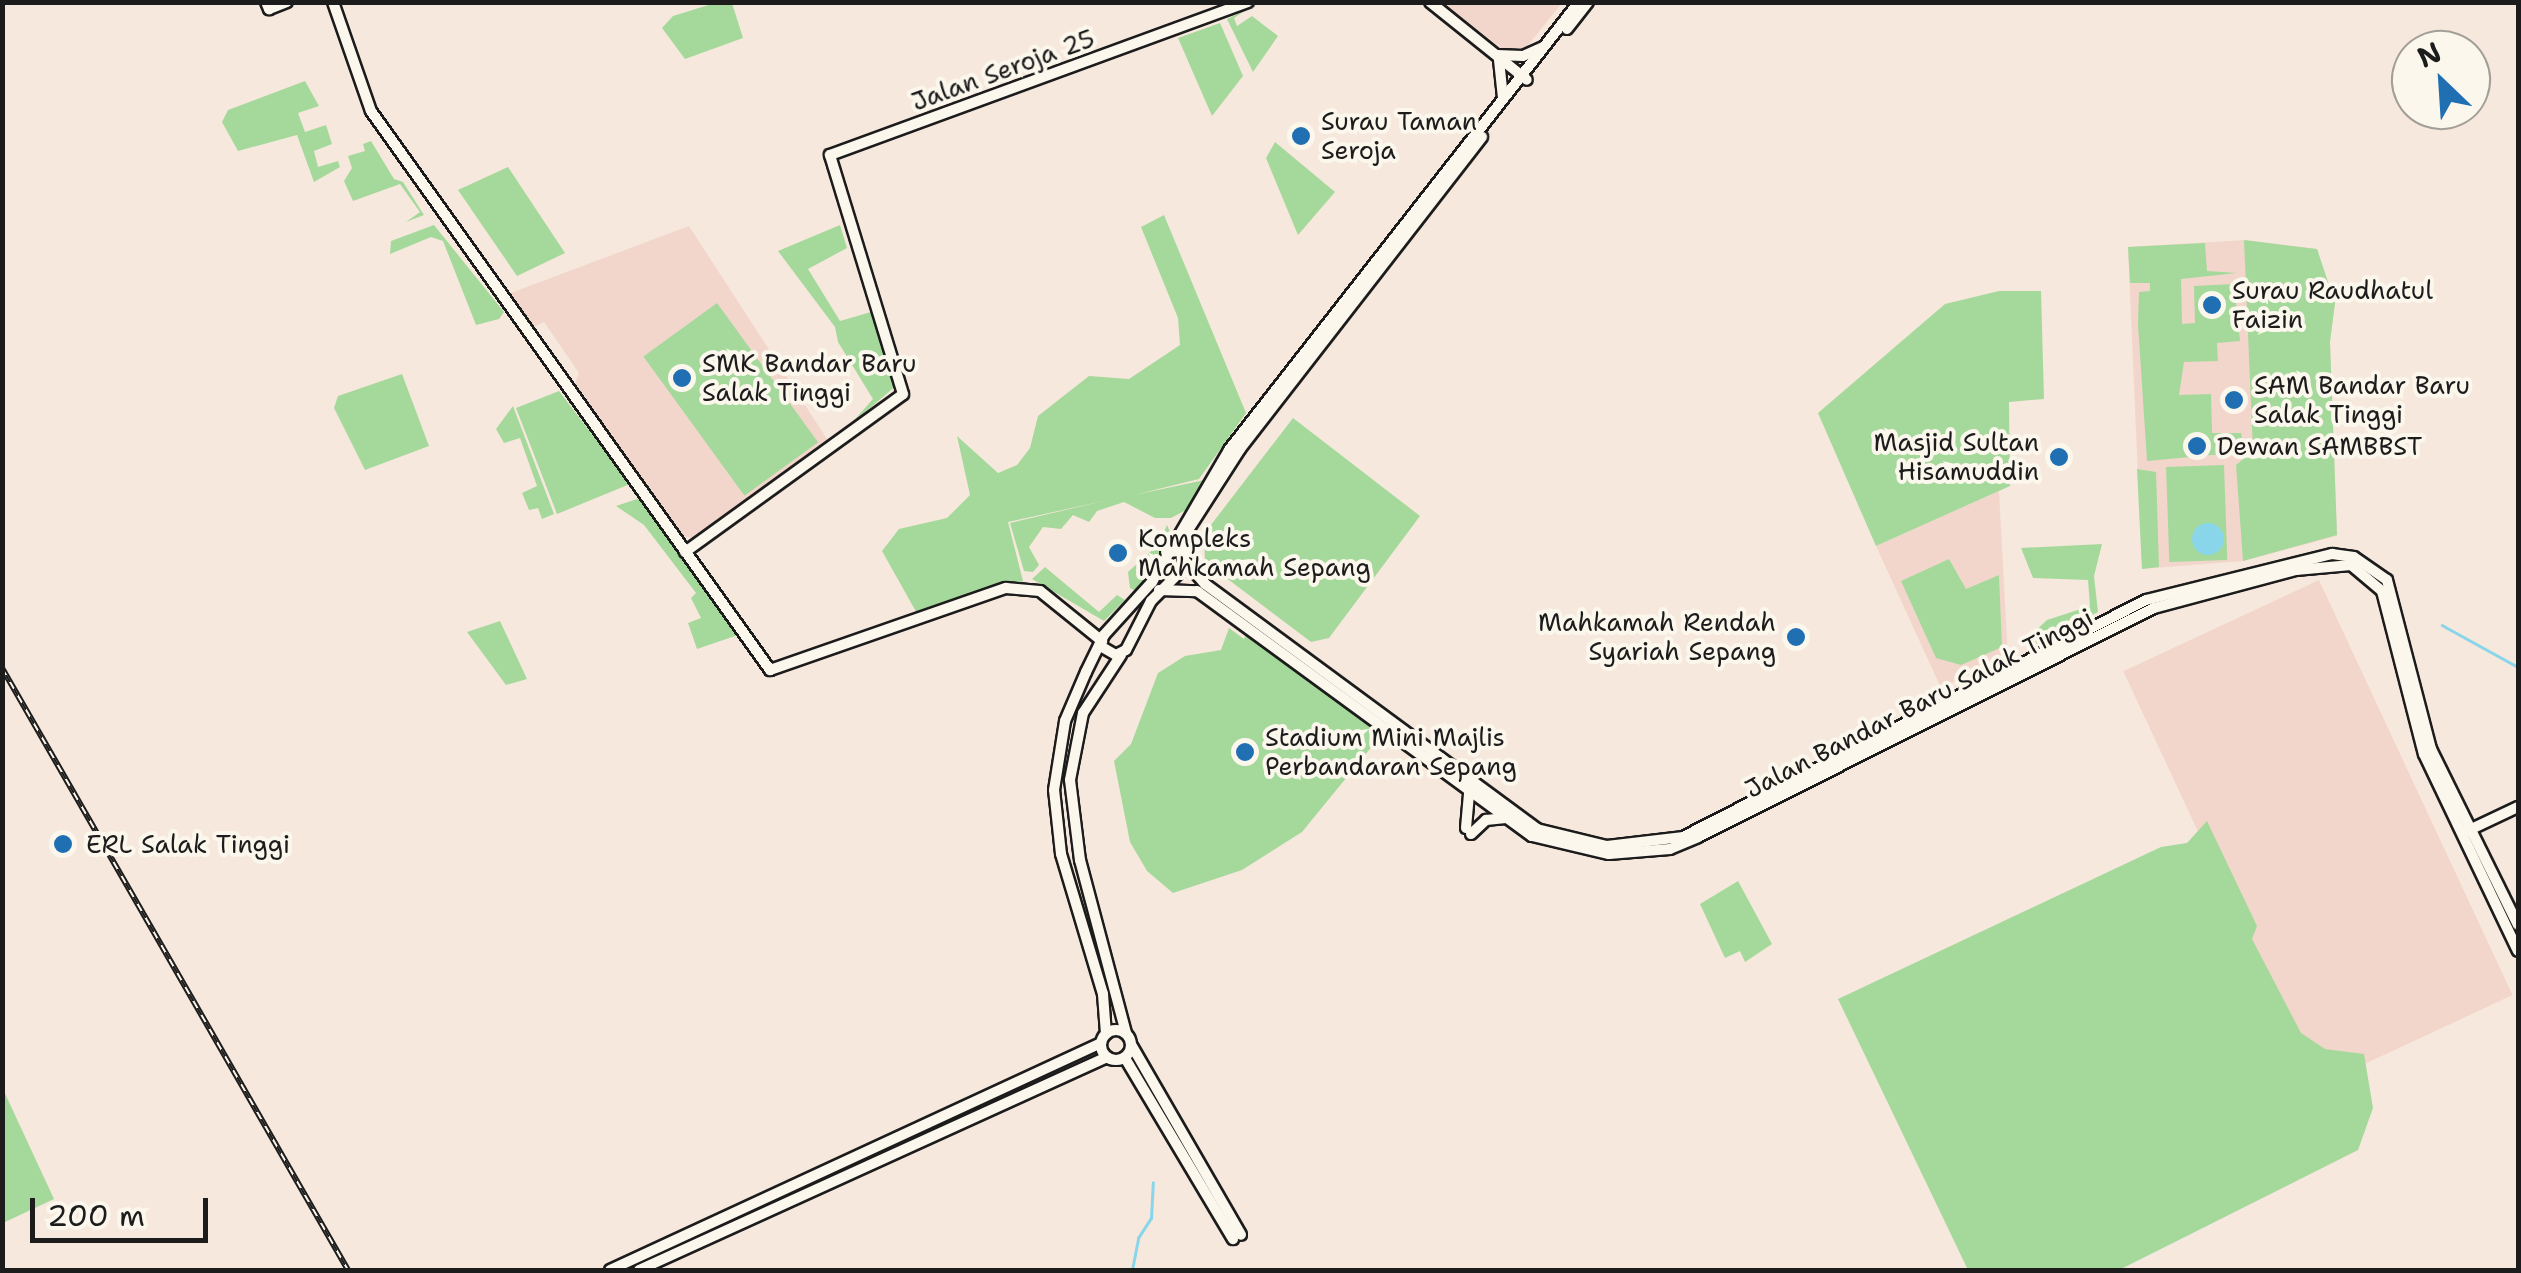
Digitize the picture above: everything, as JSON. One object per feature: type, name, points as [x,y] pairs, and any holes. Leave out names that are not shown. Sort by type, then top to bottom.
[{"type":"main road","points":[[266,2],[269,9],[288,2]]},
{"type":"main road","points":[[333,2],[371,111],[770,670],[1006,588],[1040,590],[1079,619],[1102,644],[1121,654]]},
{"type":"main road","name":"Jalan Seroja 25","points":[[685,552],[903,394],[830,156],[1248,2]]},
{"type":"main road","points":[[1430,2],[1524,78]]},
{"type":"main road","points":[[1125,1058],[1237,1237],[1126,1033],[1080,860],[1070,780],[1083,713],[1159,590],[1186,558],[1188,530],[1240,449],[1579,2]]},
{"type":"main road","points":[[1106,1057],[1103,994],[1061,854],[1054,790],[1066,721],[1086,672],[1112,628],[1152,582],[1166,552],[1230,450],[1499,106],[1588,2]]},
{"type":"main road","points":[[1496,54],[1523,56],[1546,45]]},
{"type":"main road","points":[[1496,54],[1506,82],[1499,106]]},
{"type":"main road","points":[[1166,552],[1186,558]]},
{"type":"main road","name":"Jalan Bandar Baru Salak Tinggi","points":[[1186,558],[1205,584],[1538,829],[1571,841],[1650,844],[1682,837],[2146,600],[2332,554],[2354,557],[2387,580],[2431,749],[2518,952]]},
{"type":"main road","name":"Jalan Bandar Baru Salak Tinggi","points":[[1159,590],[1198,591],[1532,836],[1572,850],[1670,849],[2154,608],[2334,564],[2362,571],[2382,591],[2424,754],[2518,925]]},
{"type":"main road","points":[[1079,619],[1112,628]]},
{"type":"main road","points":[[1079,619],[1092,644],[1086,672]]},
{"type":"main road","points":[[1380,728],[1389,716]]},
{"type":"main road","points":[[1469,792],[1468,831],[1486,820],[1506,818]]},
{"type":"main road","points":[[2467,832],[2518,807]]},
{"type":"main road","points":[[610,1270],[1103,1039],[1126,1033]]},
{"type":"main road","points":[[1125,1058],[1132,1046]]},
{"type":"main road","points":[[639,1270],[1106,1057],[1125,1058]]},
{"type":"shaded area","points":[[1443,3],[1562,3],[1525,49],[1504,50]]},
{"type":"shaded area","name":"SMK Bandar Baru Salak Tinggi","points":[[689,226],[827,439],[694,538],[682,536],[575,383],[579,373],[544,322],[533,328],[508,294]]},
{"type":"shaded area","name":"SAM Bandar Baru Salak Tinggi","points":[[2245,240],[2317,249],[2335,303],[2330,342],[2337,536],[2243,561],[2142,569],[2128,247]]},
{"type":"shaded area","points":[[1999,491],[2008,658],[1941,688],[1876,546]]},
{"type":"shaded area","points":[[2319,580],[2513,995],[2317,1086],[2123,671]]},
{"type":"green space","points":[[715,3],[732,3],[743,38],[685,59],[662,28],[673,16]]},
{"type":"green space","points":[[1246,10],[1234,18],[1237,26],[1252,16],[1278,36],[1253,72],[1227,19]]},
{"type":"green space","points":[[1220,23],[1243,76],[1212,116],[1178,38]]},
{"type":"green space","points":[[305,81],[319,106],[298,113],[305,132],[326,125],[332,144],[314,151],[318,167],[338,161],[340,167],[314,182],[297,135],[238,151],[222,122],[228,110]]},
{"type":"green space","points":[[371,141],[394,179],[403,182],[424,215],[406,222],[420,212],[400,184],[353,201],[344,181],[352,168],[348,156],[365,151],[363,144]]},
{"type":"green space","points":[[1275,142],[1335,192],[1298,235],[1266,158]]},
{"type":"green space","points":[[508,167],[565,253],[517,276],[458,190]]},
{"type":"green space","points":[[1164,215],[1246,413],[1199,479],[1134,495],[1209,479],[1188,509],[1171,518],[1155,518],[1124,502],[1097,511],[1089,522],[1073,515],[1061,529],[1043,527],[1029,547],[1039,565],[1033,572],[1024,571],[1010,523],[1108,500],[1008,522],[1023,581],[919,617],[882,551],[899,529],[947,518],[970,495],[957,436],[998,473],[1017,465],[1030,448],[1038,416],[1089,376],[1129,379],[1180,345],[1178,318],[1141,227]]},
{"type":"green space","points":[[434,225],[504,312],[499,319],[476,325],[443,241],[431,237],[390,254],[391,241]]},
{"type":"green space","points":[[840,225],[847,248],[808,269],[840,321],[871,312],[898,384],[849,426],[873,399],[838,342],[835,327],[778,251]]},
{"type":"green space","points":[[2244,240],[2317,249],[2335,303],[2330,342],[2337,535],[2243,561],[2236,465],[2253,451]]},
{"type":"green space","points":[[2205,243],[2207,271],[2237,273],[2181,279],[2182,324],[2195,323],[2194,286],[2234,284],[2240,341],[2217,343],[2218,361],[2184,362],[2179,395],[2211,394],[2212,433],[2241,433],[2244,452],[2147,461],[2138,324],[2139,292],[2150,291],[2150,283],[2130,283],[2128,247]]},
{"type":"green space","points":[[1999,291],[2041,291],[2044,399],[2009,402],[2010,486],[1876,546],[1818,413],[1945,304]]},
{"type":"green space","points":[[717,303],[818,442],[744,496],[643,356]]},
{"type":"green space","points":[[402,374],[429,446],[365,470],[334,408],[338,396]]},
{"type":"green space","points":[[559,391],[630,484],[557,514],[516,408]]},
{"type":"green space","points":[[513,406],[554,514],[542,519],[538,508],[529,510],[522,493],[537,486],[520,438],[504,443],[496,429]]},
{"type":"green space","points":[[1293,418],[1420,516],[1329,638],[1311,642],[1205,562],[1204,534]]},
{"type":"green space","points":[[2224,465],[2227,560],[2169,562],[2166,467]]},
{"type":"green space","points":[[2137,469],[2156,472],[2159,567],[2142,569]]},
{"type":"green space","points":[[645,500],[738,635],[697,649],[688,623],[701,618],[691,598],[696,593],[644,525],[616,506]]},
{"type":"green space","points":[[1167,525],[1171,534],[1147,582],[1138,592],[1130,588],[1128,572],[1159,544]]},
{"type":"green space","points":[[2102,544],[2094,576],[2098,612],[2031,647],[2031,635],[2047,620],[2090,606],[2088,580],[2033,578],[2021,548]]},
{"type":"green space","points":[[1949,559],[1966,589],[1999,575],[2002,647],[1961,665],[1936,658],[1901,581]]},
{"type":"green space","points":[[1045,567],[1099,612],[1117,595],[1125,600],[1104,621],[1032,579]]},
{"type":"green space","points":[[500,621],[527,679],[506,685],[467,632]]},
{"type":"green space","name":"Stadium Mini Majlis Perbandaran Sepang","points":[[1229,628],[1244,639],[1247,632],[1371,724],[1369,732],[1378,739],[1302,832],[1242,870],[1173,893],[1147,871],[1130,842],[1114,761],[1131,744],[1158,673],[1185,656],[1221,650]]},
{"type":"green space","points":[[2207,821],[2257,926],[2252,939],[2301,1033],[2325,1049],[2364,1054],[2373,1108],[2358,1150],[2119,1270],[1968,1270],[1838,999],[2161,847],[2187,843]]},
{"type":"green space","points":[[1738,881],[1772,944],[1745,962],[1740,951],[1725,958],[1700,904]]},
{"type":"green space","points":[[2,1087],[54,1199],[3,1223],[2,1223]]},
{"type":"water","points":[[2208,523],[2219,528],[2224,539],[2219,550],[2208,555],[2197,550],[2192,539],[2197,528]]},
{"type":"waterway","points":[[2442,625],[2518,667]]},
{"type":"waterway","points":[[1132,1270],[1138,1238],[1151,1218],[1153,1183]]},
{"type":"railway","points":[[2,668],[348,1270]]},
{"type":"place","name":"Surau Taman Seroja","points":[[1301,136]]},
{"type":"place","name":"Surau Raudhatul Faizin","points":[[2212,305]]},
{"type":"place","name":"SMK Bandar Baru Salak Tinggi","points":[[682,378]]},
{"type":"place","name":"SAM Bandar Baru Salak Tinggi","points":[[2234,400]]},
{"type":"place","name":"Dewan SAMBBST","points":[[2197,446]]},
{"type":"place","name":"Masjid Sultan Hisamuddin","points":[[2059,457]]},
{"type":"place","name":"Kompleks Mahkamah Sepang","points":[[1118,553]]},
{"type":"place","name":"Mahkamah Rendah Syariah Sepang","points":[[1796,637]]},
{"type":"place","name":"Stadium Mini Majlis Perbandaran Sepang","points":[[1245,752]]},
{"type":"place","name":"ERL Salak Tinggi","points":[[63,844]]}]
